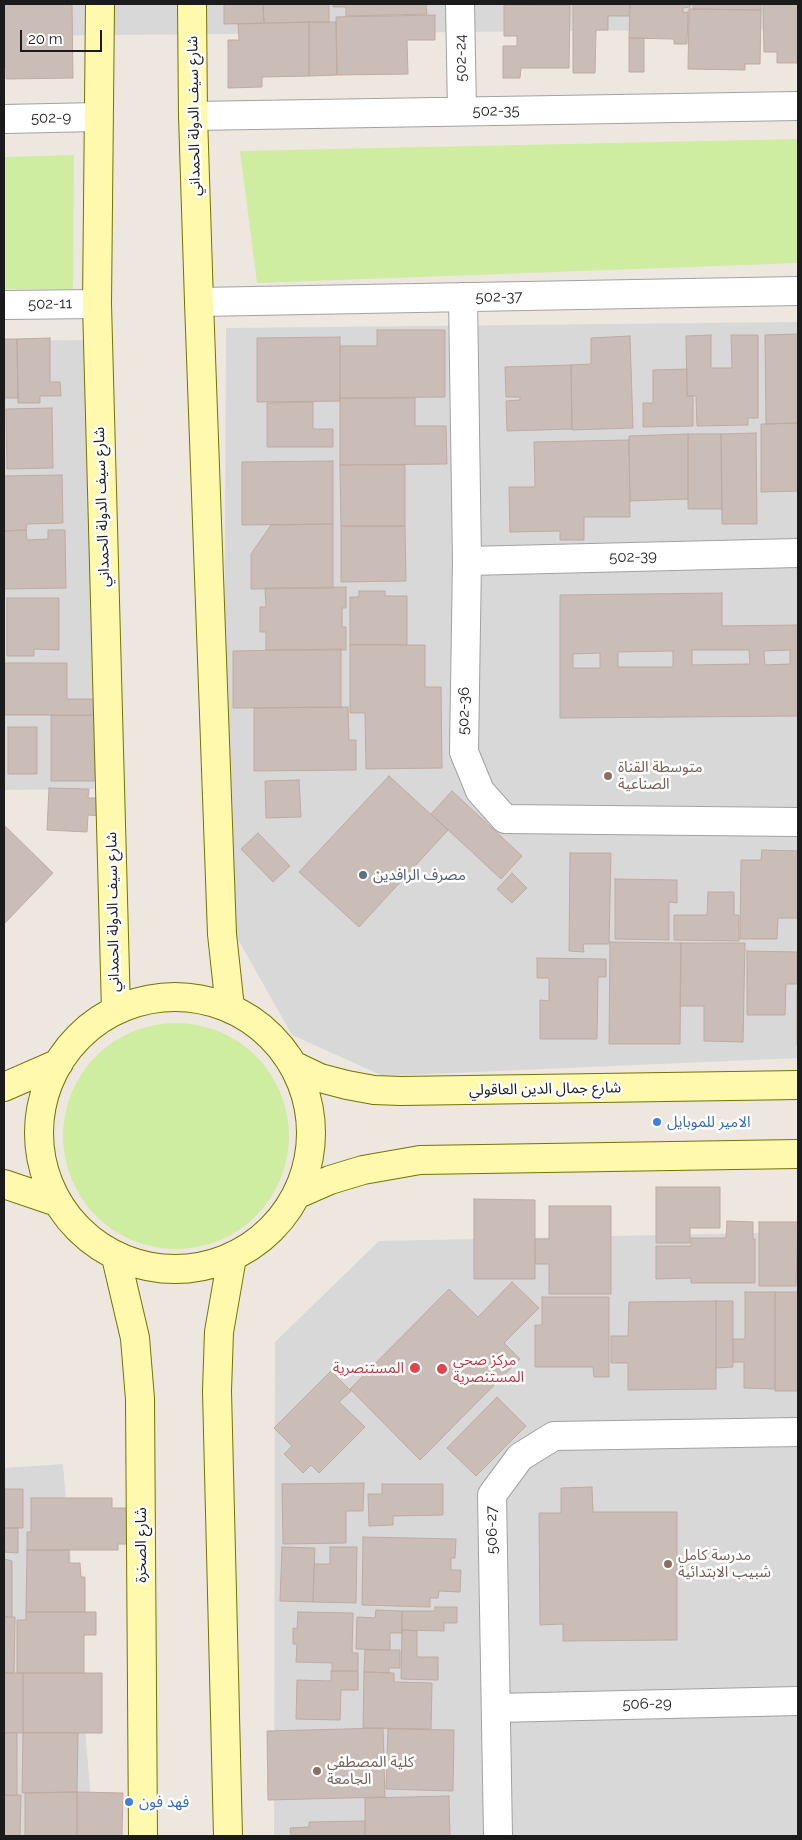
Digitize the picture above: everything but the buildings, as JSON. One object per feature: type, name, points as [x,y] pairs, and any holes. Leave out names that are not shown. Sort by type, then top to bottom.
[{"type":"street","name":"شارع سيف الدولة الحمداني","points":[[100,4],[97,304],[116,1010]]},
{"type":"street","name":"شارع سيف الدولة الحمداني","points":[[192,4],[193,116],[222,934],[230,1008]]},
{"type":"street","name":"502-24","points":[[460,4],[462,111]]},
{"type":"street","name":"502-35","points":[[193,116],[798,106]]},
{"type":"street","name":"502-9","points":[[4,118],[98,117]]},
{"type":"street","name":"502-37","points":[[199,302],[798,291]]},
{"type":"street","name":"502-36","points":[[463,297],[467,561],[464,752],[480,791],[505,819],[798,822]]},
{"type":"street","name":"502-11","points":[[4,305],[97,304]]},
{"type":"street","name":"502-39","points":[[467,561],[798,552]]},
{"type":"street","points":[[153,998],[193,998],[230,1008],[256,1022],[278,1042],[295,1066],[307,1097],[312,1130],[309,1163],[298,1194],[270,1231],[232,1257],[194,1268],[154,1268],[116,1257],[82,1234],[57,1202],[43,1168],[39,1132],[44,1096],[59,1062],[84,1032],[116,1010],[153,998]]},
{"type":"street","points":[[4,1087],[59,1062]]},
{"type":"street","name":"شارع جمال الدين العاقولي","points":[[295,1066],[320,1078],[374,1090],[798,1086]]},
{"type":"street","points":[[298,1194],[330,1180],[363,1170],[420,1160],[798,1154]]},
{"type":"street","points":[[4,1184],[57,1202]]},
{"type":"street","name":"شارع الصخرة","points":[[116,1257],[135,1338],[140,1399],[143,1836]]},
{"type":"street","points":[[228,1836],[217,1391],[219,1332],[232,1257]]},
{"type":"street","name":"506-27","points":[[498,1836],[492,1495],[520,1457],[554,1436],[798,1432]]},
{"type":"street","name":"506-29","points":[[496,1708],[798,1700]]},
{"type":"shaded area","points":[[4,4],[798,4],[798,29],[4,36]]},
{"type":"shaded area","points":[[798,322],[798,1058],[383,1076],[292,1035],[223,913],[226,328]]},
{"type":"shaded area","points":[[92,340],[94,789],[4,790],[4,341]]},
{"type":"shaded area","points":[[798,1232],[798,1836],[274,1836],[275,1342],[379,1241]]},
{"type":"shaded area","points":[[63,1464],[94,1836],[4,1836],[4,1468]]},
{"type":"green space","points":[[798,139],[798,263],[257,283],[240,151]]},
{"type":"green space","points":[[74,155],[73,289],[4,289],[4,157]]},
{"type":"green space","points":[[176,1023],[198,1025],[219,1032],[239,1042],[256,1056],[270,1073],[280,1093],[287,1114],[289,1136],[287,1158],[280,1179],[270,1199],[256,1216],[239,1230],[219,1240],[198,1247],[176,1249],[154,1247],[133,1240],[113,1230],[96,1216],[82,1199],[72,1179],[65,1158],[63,1136],[65,1114],[72,1093],[82,1073],[96,1056],[113,1042],[133,1032],[154,1025]]},
{"type":"place","name":"متوسطة القناة الصناعية","points":[[608,776]]},
{"type":"place","name":"مصرف الرافدين","points":[[363,875]]},
{"type":"place","name":"الامير للموبايل","points":[[657,1122]]},
{"type":"place","name":"المستنصرية","points":[[415,1368]]},
{"type":"place","name":"مركز صحي المستنصرية","points":[[442,1369]]},
{"type":"place","name":"مدرسة كامل شبيب الابتدائية","points":[[668,1564]]},
{"type":"place","name":"كلية المصطفى الجامعة","points":[[317,1771]]},
{"type":"place","name":"فهد فون","points":[[129,1802]]}]
